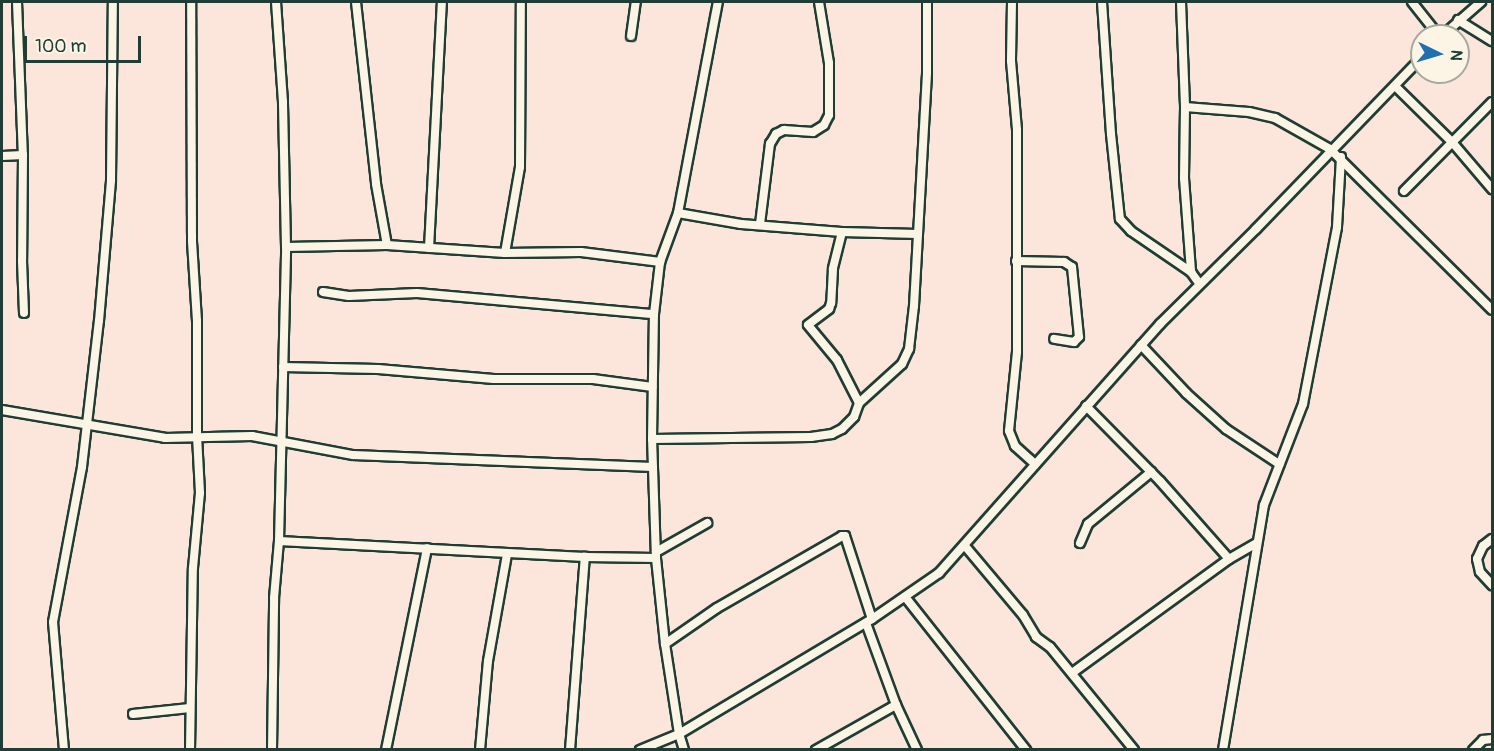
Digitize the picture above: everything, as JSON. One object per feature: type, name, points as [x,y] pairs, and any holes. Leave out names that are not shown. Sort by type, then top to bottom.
[{"type":"street","points":[[17,2],[23,155],[24,312]]},
{"type":"street","points":[[64,750],[53,622],[82,467],[99,321],[111,180],[113,2]]},
{"type":"street","points":[[190,750],[193,568],[200,493],[197,436],[197,321],[192,241],[191,2]]},
{"type":"street","points":[[272,750],[274,598],[279,542],[286,247],[283,102],[276,2]]},
{"type":"street","points":[[356,2],[375,184],[387,245]]},
{"type":"street","points":[[429,248],[442,2]]},
{"type":"street","points":[[505,253],[520,167],[521,2]]},
{"type":"street","points":[[631,36],[636,2]]},
{"type":"street","points":[[684,750],[679,734],[665,644],[656,555],[652,440],[654,314],[660,262],[678,213],[718,2]]},
{"type":"street","points":[[760,224],[770,144],[776,134],[784,130],[813,132],[824,125],[829,115],[829,63],[819,2]]},
{"type":"street","points":[[652,440],[811,437],[832,434],[842,429],[854,417],[860,402],[902,364],[909,349],[918,234],[927,72],[927,2]]},
{"type":"street","points":[[1012,2],[1011,61],[1017,130],[1017,352],[1009,431],[1015,446],[1035,464]]},
{"type":"street","points":[[1102,2],[1112,146],[1120,219],[1131,231],[1191,272],[1199,283]]},
{"type":"street","points":[[1181,2],[1185,107],[1184,169],[1191,272]]},
{"type":"street","points":[[1412,2],[1431,24]]},
{"type":"street","points":[[1454,24],[1481,2]]},
{"type":"street","points":[[1458,20],[1492,41]]},
{"type":"street","points":[[640,750],[679,734],[869,621],[906,598],[939,573],[1086,406],[1199,283],[1256,229],[1330,149],[1410,70]]},
{"type":"street","points":[[1395,86],[1452,142],[1492,189]]},
{"type":"street","points":[[1404,191],[1492,102]]},
{"type":"street","points":[[1185,107],[1249,112],[1275,118],[1330,149],[1341,157],[1492,310]]},
{"type":"street","points":[[2,156],[23,155]]},
{"type":"street","points":[[1223,750],[1264,505],[1303,404],[1337,227],[1341,157]]},
{"type":"street","points":[[678,213],[842,232],[918,234]]},
{"type":"street","points":[[842,232],[833,268],[829,309],[808,325],[837,360],[860,402]]},
{"type":"street","points":[[286,247],[387,245],[505,253],[581,252],[660,262]]},
{"type":"street","points":[[1016,261],[1064,262],[1072,267],[1079,337],[1074,342],[1054,339]]},
{"type":"street","points":[[323,292],[349,296],[417,293],[654,314]]},
{"type":"street","points":[[1486,302],[1492,295]]},
{"type":"street","points":[[1142,345],[1186,393],[1226,429],[1279,464]]},
{"type":"street","points":[[283,367],[378,369],[494,379],[593,379],[652,387]]},
{"type":"street","points":[[1086,406],[1151,472],[1229,559]]},
{"type":"street","points":[[2,410],[165,438],[252,436],[282,439],[307,447],[353,455],[653,467]]},
{"type":"street","points":[[1080,543],[1088,524],[1151,472]]},
{"type":"street","points":[[279,542],[585,557],[656,555],[707,523]]},
{"type":"street","points":[[665,644],[717,608],[839,536],[844,536],[896,705],[917,750]]},
{"type":"street","points":[[1492,540],[1483,546],[1477,559],[1480,572],[1492,585]]},
{"type":"street","points":[[1072,673],[1229,559],[1257,543]]},
{"type":"street","points":[[965,546],[1023,615],[1036,637],[1050,647],[1134,750]]},
{"type":"street","points":[[386,750],[427,548]]},
{"type":"street","points":[[480,750],[488,661],[507,554]]},
{"type":"street","points":[[570,750],[585,557]]},
{"type":"street","points":[[906,598],[1026,750]]},
{"type":"street","points":[[816,750],[896,705]]},
{"type":"street","points":[[133,714],[190,708]]},
{"type":"street","points":[[1473,750],[1483,740],[1492,739]]}]
